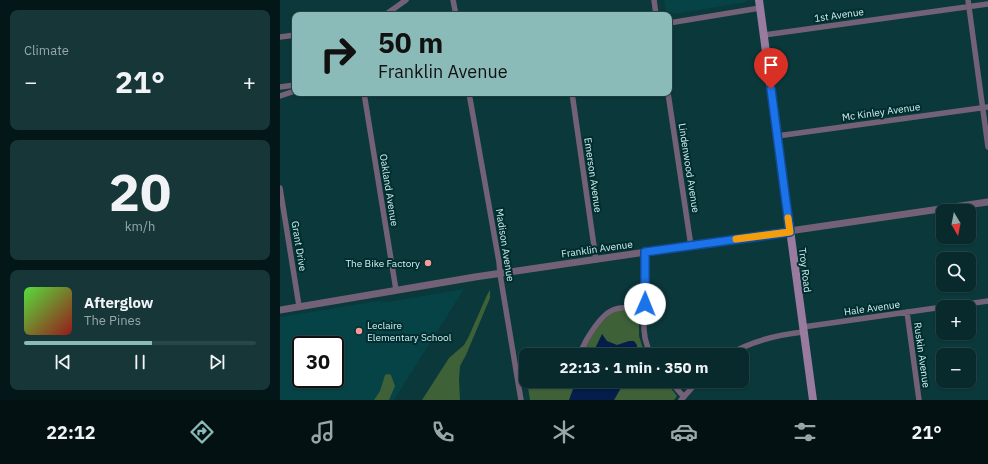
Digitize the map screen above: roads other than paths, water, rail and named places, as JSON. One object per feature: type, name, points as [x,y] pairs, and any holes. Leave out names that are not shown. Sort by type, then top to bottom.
[{"type":"main road","name":"Troy Road","points":[[760,4],[813,400]]},
{"type":"street","points":[[389,12],[406,0]]},
{"type":"street","points":[[453,0],[455,12]]},
{"type":"street","points":[[654,0],[656,12]]},
{"type":"street","points":[[968,0],[985,107],[988,147]]},
{"type":"street","points":[[672,22],[760,4]]},
{"type":"street","name":"1st Avenue","points":[[764,35],[988,4]]},
{"type":"street","points":[[280,37],[292,35]]},
{"type":"street","points":[[280,87],[292,85]]},
{"type":"street","points":[[280,96],[292,91]]},
{"type":"street","name":"Oakland Avenue","points":[[364,96],[396,290]]},
{"type":"street","name":"Madison Avenue","points":[[470,96],[500,262],[500,274],[521,400]]},
{"type":"street","name":"Emerson Avenue","points":[[572,96],[596,260]]},
{"type":"street","name":"Lindenwood Avenue","points":[[668,96],[692,246]]},
{"type":"street","name":"Mc Kinley Avenue","points":[[777,136],[985,107]]},
{"type":"street","name":"Grant Drive","points":[[280,188],[299,306]]},
{"type":"street","name":"Franklin Avenue","points":[[280,310],[500,274],[988,202]]},
{"type":"street","points":[[645,252],[644,338],[648,348]]},
{"type":"street","name":"Hale Avenue","points":[[976,303],[988,301]]},
{"type":"street","points":[[582,348],[592,331],[610,312],[621,307],[628,307],[644,313]]},
{"type":"street","name":"Hale Avenue","points":[[741,348],[763,339],[803,330],[936,308]]},
{"type":"street","name":"Ruskin Avenue","points":[[907,312],[919,400]]},
{"type":"street","points":[[675,388],[682,398],[691,388]]},
{"type":"water","points":[[602,334],[607,341],[617,345],[634,341],[637,345],[637,348],[595,348]]},
{"type":"water","points":[[573,388],[621,388],[614,400],[569,400]]},
{"type":"place","name":"The Bike Factory","points":[[428,263]]},
{"type":"place","name":"Leclaire Elementary School","points":[[359,331]]}]
